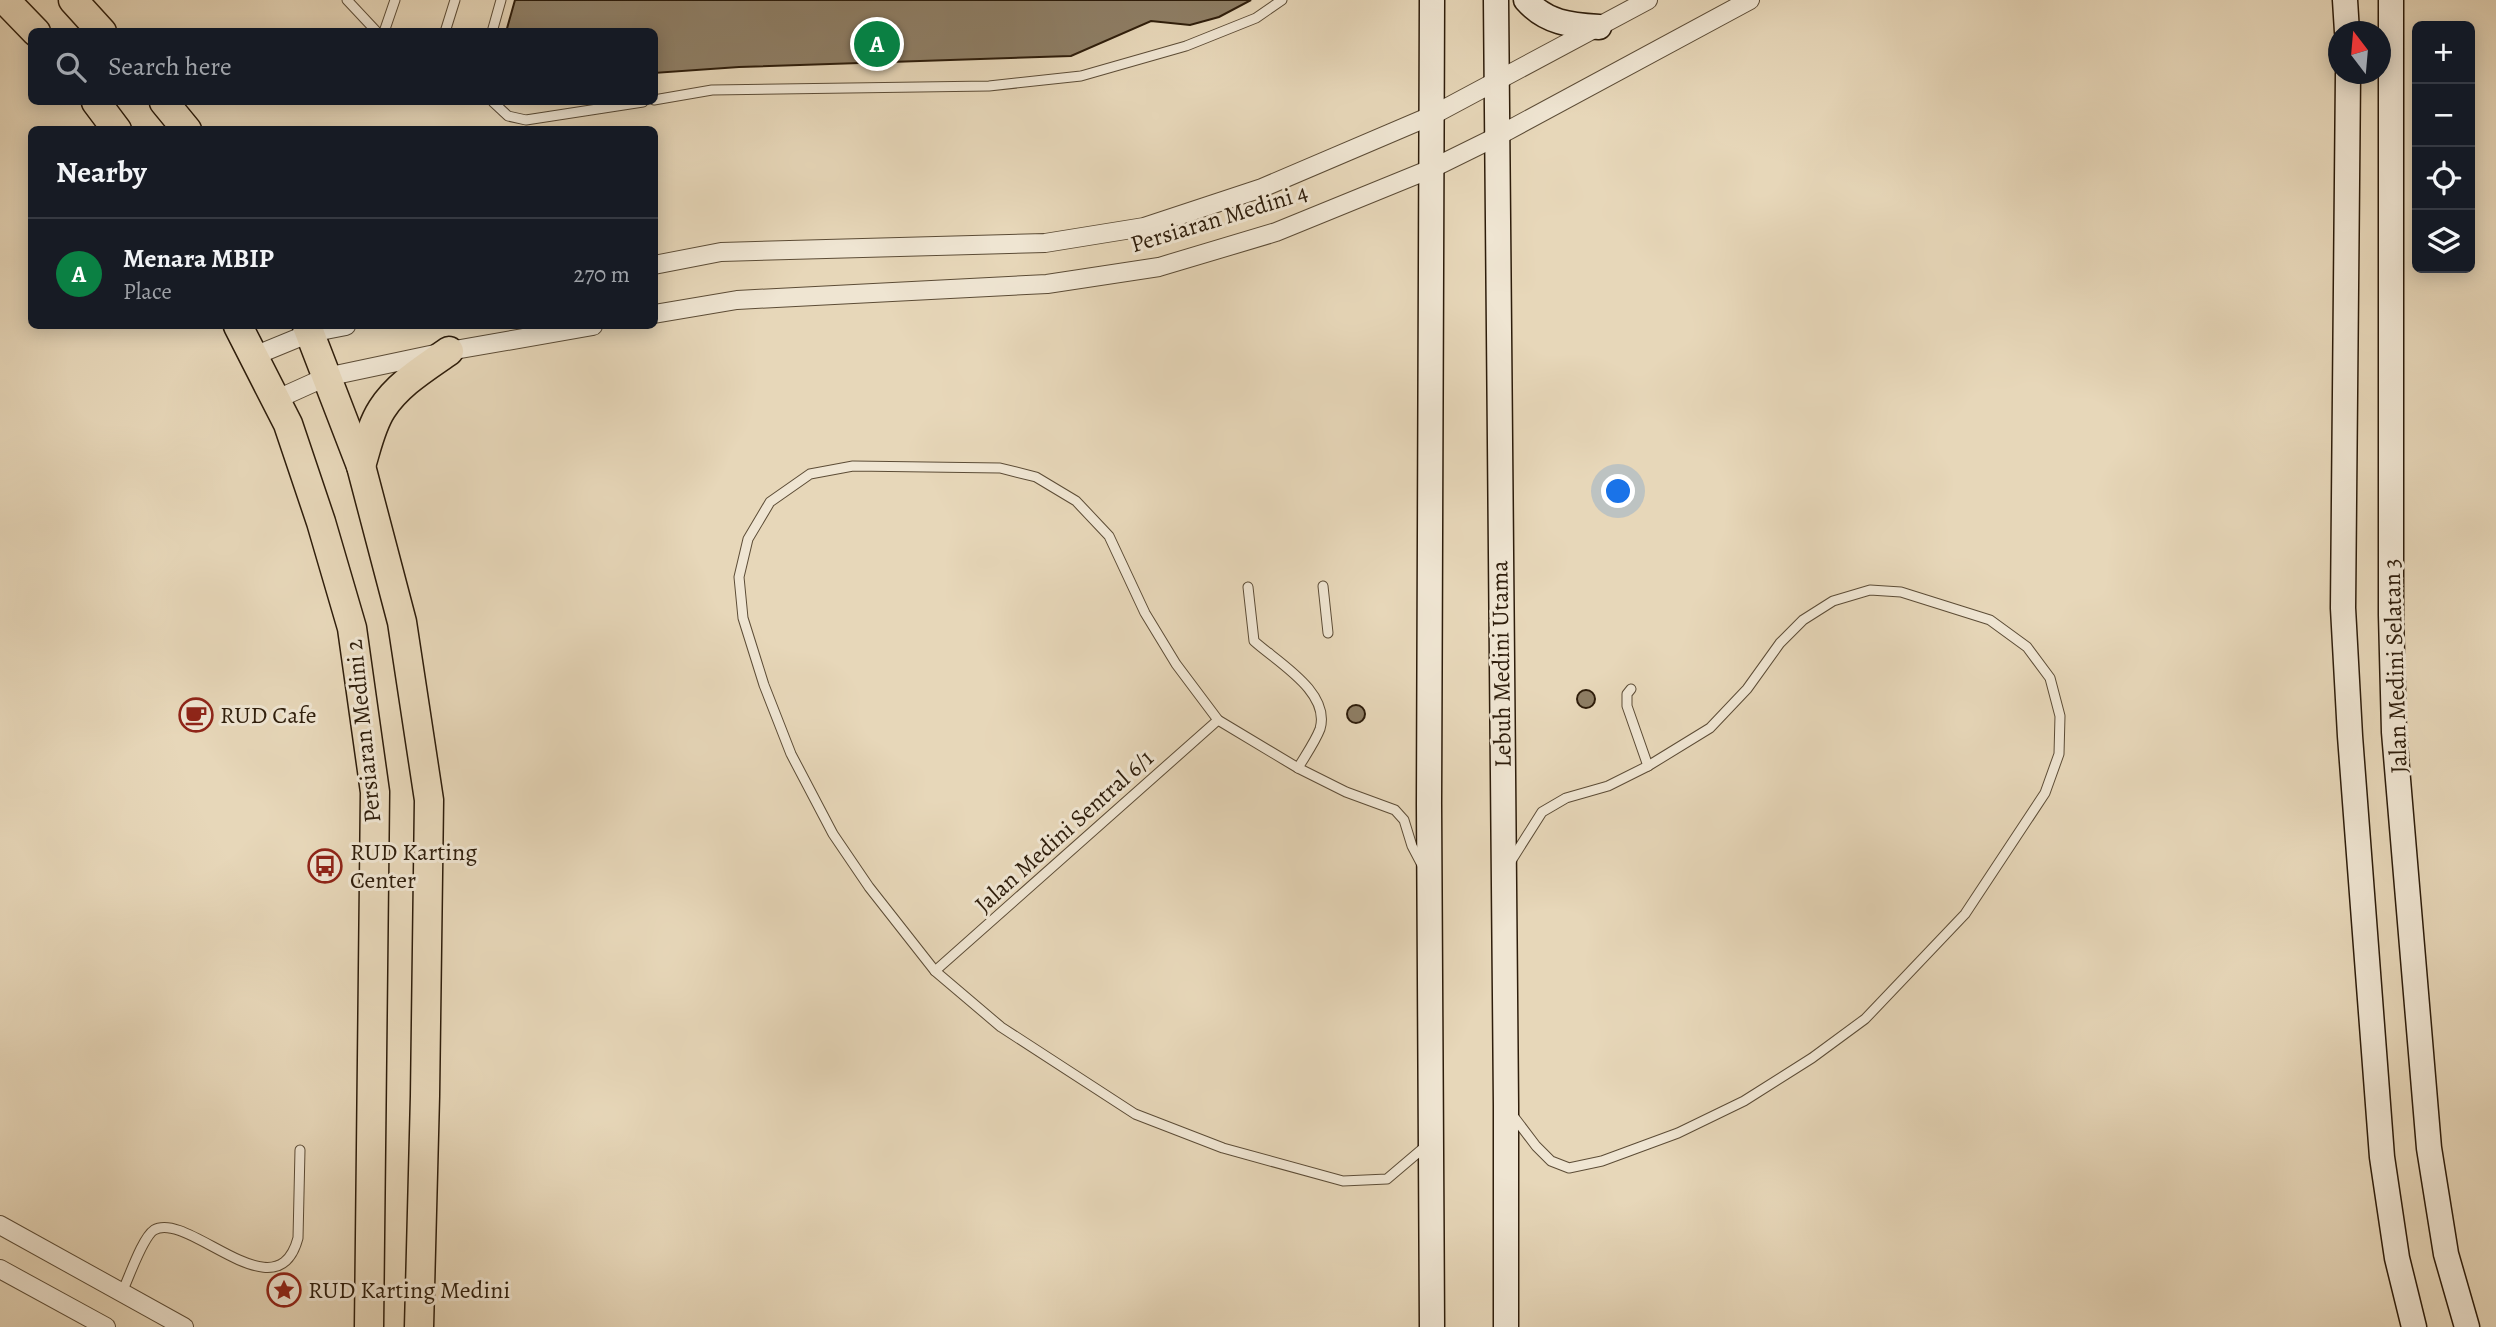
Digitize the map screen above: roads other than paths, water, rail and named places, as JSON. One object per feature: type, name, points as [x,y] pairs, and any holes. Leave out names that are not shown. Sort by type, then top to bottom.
[{"type":"main road","points":[[5,0],[32,28]]},
{"type":"main road","points":[[72,0],[98,28]]},
{"type":"main road","points":[[1432,0],[1429,879],[1432,1327]]},
{"type":"main road","name":"Lebuh Medini Utama","points":[[1496,0],[1506,1327]]},
{"type":"main road","points":[[1526,0],[1536,11],[1566,25],[1599,27]]},
{"type":"main road","points":[[2345,0],[2346,21]]},
{"type":"main road","name":"Jalan Medini Selatan 3","points":[[2391,0],[2391,615],[2394,732],[2429,1148],[2445,1254],[2467,1327]]},
{"type":"main road","name":"Jalan Medini Selatan 3","points":[[2348,84],[2343,608],[2382,1157],[2397,1258],[2414,1327]]},
{"type":"main road","points":[[98,105],[114,126]]},
{"type":"main road","points":[[166,105],[184,126]]},
{"type":"main road","name":"Persiaran Medini 2","points":[[240,329],[288,424],[352,628],[375,792],[369,1327]]},
{"type":"main road","name":"Persiaran Medini 2","points":[[309,329],[361,466],[402,622],[429,800],[419,1327]]},
{"type":"main road","points":[[361,466],[373,428],[388,401],[411,379],[449,351]]},
{"type":"main road","points":[[347,1327],[363,1301],[371,1281]]},
{"type":"street","name":"Persiaran Medini 4","points":[[658,264],[721,253],[1045,243],[1144,227],[1262,188],[1433,115],[1648,0]]},
{"type":"street","name":"Persiaran Medini 4","points":[[658,313],[737,300],[1047,285],[1158,267],[1276,232],[1433,167],[1496,137],[1749,0]]},
{"type":"street","points":[[254,356],[309,329]]},
{"type":"street","points":[[275,400],[326,377],[449,351],[576,329]]},
{"type":"street","points":[[0,1225],[184,1327]]},
{"type":"street","points":[[0,1269],[106,1327]]},
{"type":"lane","points":[[347,0],[373,28]]},
{"type":"lane","points":[[385,28],[394,0]]},
{"type":"lane","points":[[447,28],[455,0]]},
{"type":"lane","points":[[493,28],[501,0]]},
{"type":"lane","points":[[658,99],[712,90],[989,86],[1081,76],[1186,46],[1256,18],[1282,0]]},
{"type":"lane","points":[[496,105],[508,116],[526,120],[624,105]]},
{"type":"lane","points":[[1429,879],[1412,846],[1404,820],[1395,810],[1346,792],[1298,768],[1218,720],[1175,664],[1145,613],[1110,536],[1076,501],[1036,477],[1000,468],[853,466],[810,474],[770,502],[748,539],[738,577],[744,618],[764,685],[791,754],[833,834],[869,887],[935,971],[1001,1027],[1135,1114],[1223,1148],[1343,1181],[1387,1179],[1430,1143]]},
{"type":"lane","points":[[1323,586],[1328,633]]},
{"type":"lane","points":[[1248,587],[1254,641],[1312,691],[1319,704],[1320,729],[1298,768]]},
{"type":"lane","points":[[1503,874],[1542,812],[1566,798],[1608,786],[1648,766],[1710,728],[1747,689],[1780,643],[1803,620],[1833,601],[1870,590],[1901,592],[1990,620],[2027,647],[2050,678],[2060,716],[2059,754],[2045,793],[1965,914],[1865,1018],[1812,1058],[1744,1101],[1678,1133],[1602,1161],[1569,1168],[1551,1161],[1536,1146],[1506,1106]]},
{"type":"lane","points":[[1631,689],[1627,706],[1648,766]]},
{"type":"lane","name":"Jalan Medini Sentral 6/1","points":[[935,971],[1218,720]]},
{"type":"lane","points":[[122,1293],[148,1236],[158,1228],[177,1230],[257,1267],[274,1267],[283,1262],[295,1251],[298,1238],[300,1150]]},
{"type":"place","name":"Menara MBIP","points":[[877,44]]},
{"type":"place","name":"RUD Cafe","points":[[196,715]]},
{"type":"place","name":"RUD Karting Center","points":[[325,866]]},
{"type":"place","name":"RUD Karting Medini","points":[[284,1290]]}]
